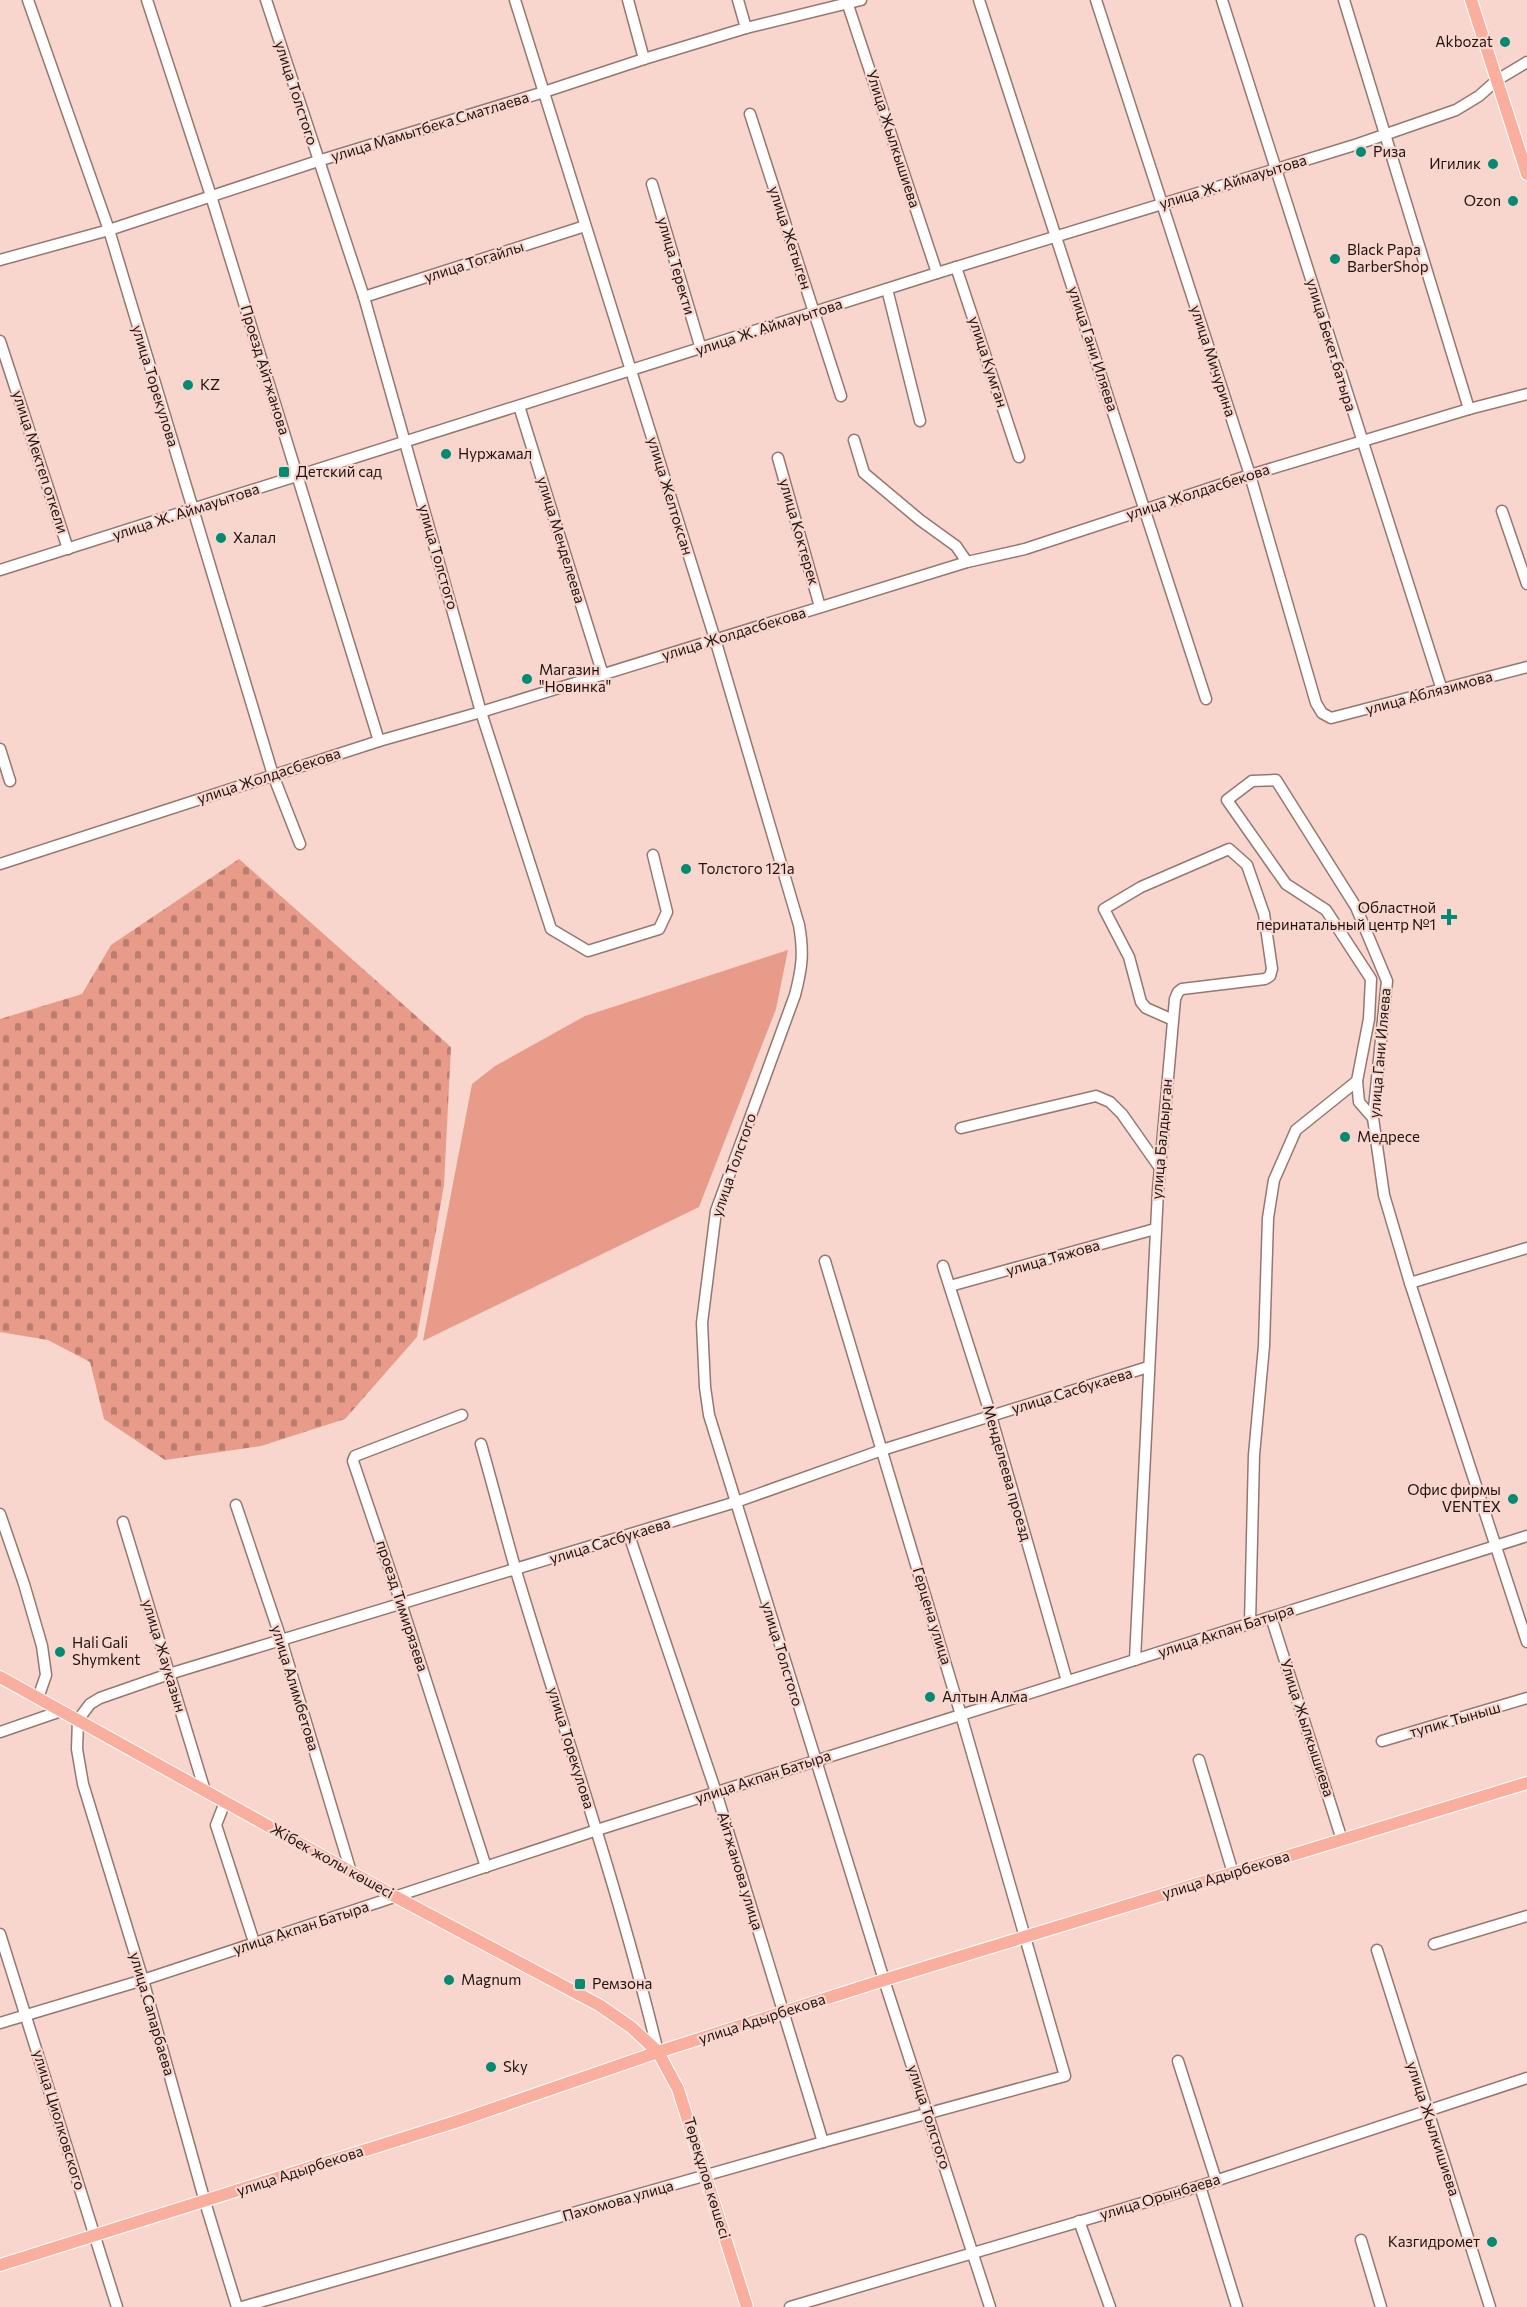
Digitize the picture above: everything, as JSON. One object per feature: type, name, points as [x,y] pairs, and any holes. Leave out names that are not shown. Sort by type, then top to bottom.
[{"type":"main road","points":[[1471,0],[1527,150]]},
{"type":"main road","points":[[1480,0],[1527,174]]},
{"type":"main road","name":"Жібек жолы көшесі","points":[[0,1677],[396,1898],[616,2015],[645,2038],[658,2052]]},
{"type":"main road","name":"улица Адырбекова","points":[[0,2265],[455,2122],[658,2052],[884,1980],[1527,1783]]},
{"type":"main road","name":"Төреқұлов көшесі","points":[[658,2052],[678,2089],[747,2307]]},
{"type":"street","name":"улица Торекулова","points":[[28,0],[109,230],[191,510],[273,775],[300,844]]},
{"type":"street","name":"Проезд Айтжанова","points":[[147,0],[211,196],[379,741]]},
{"type":"street","name":"улица Толстого","points":[[266,0],[364,297],[482,712],[551,929],[588,951],[659,929],[667,912],[653,855]]},
{"type":"street","name":"улица Желтоксан","points":[[515,0],[715,639],[799,926],[803,949],[802,966],[795,995]]},
{"type":"street","points":[[628,0],[644,59]]},
{"type":"street","points":[[738,0],[746,28]]},
{"type":"street","name":"улица Мамытбека Сматлаева","points":[[0,260],[109,230],[318,161],[746,28],[861,0]]},
{"type":"street","name":"улица Гани Иляева","points":[[979,0],[1146,508],[1206,699]]},
{"type":"street","name":"улица Мичурина","points":[[1096,0],[1250,475],[1316,703],[1322,713],[1331,718]]},
{"type":"street","name":"улица Бекет батыра","points":[[1222,0],[1442,690]]},
{"type":"street","points":[[1344,0],[1469,409]]},
{"type":"street","name":"Улица Жылкышиева","points":[[848,5],[937,273]]},
{"type":"street","name":"улица Ж. Аймауытова","points":[[0,570],[937,273],[1386,134],[1456,110],[1527,62]]},
{"type":"street","name":"улица Жетыген","points":[[750,114],[841,396]]},
{"type":"street","name":"улица Теректи","points":[[652,184],[700,349]]},
{"type":"street","name":"улица Тогайлы","points":[[364,297],[585,226]]},
{"type":"street","name":"улица Кумган","points":[[957,267],[1018,457]]},
{"type":"street","points":[[887,289],[920,421]]},
{"type":"street","name":"улица Мектеп откели","points":[[0,341],[68,549]]},
{"type":"street","name":"улица Жолдасбекова","points":[[0,864],[379,741],[482,712],[967,562],[1025,549],[1250,475],[1469,409],[1527,394]]},
{"type":"street","name":"улица Менделеева","points":[[519,406],[603,675]]},
{"type":"street","points":[[854,440],[864,473],[920,520],[956,546],[967,562]]},
{"type":"street","name":"улица Коктерек","points":[[778,458],[820,607]]},
{"type":"street","points":[[1502,511],[1527,584]]},
{"type":"street","name":"улица Аблязимова","points":[[1331,718],[1527,667]]},
{"type":"street","points":[[0,749],[10,781]]},
{"type":"street","name":"улица Гани Иляева","points":[[1358,1077],[1369,1019],[1371,980],[1326,910],[1286,884],[1227,800],[1252,781],[1276,780],[1356,908],[1387,981],[1373,1118],[1384,1195],[1410,1283],[1527,1642]]},
{"type":"street","name":"улица Балдырган","points":[[1135,1660],[1155,1229],[1175,999],[1182,989],[1265,979],[1270,976],[1272,969],[1264,914],[1247,865],[1229,849],[1224,849],[1199,863],[1142,887],[1104,909],[1129,957],[1141,1002],[1146,1008],[1173,1020]]},
{"type":"street","name":"улица Толстого","points":[[795,995],[716,1211],[702,1323],[705,1387],[709,1415],[815,1761],[990,2307]]},
{"type":"street","points":[[1358,1077],[1359,1102],[1373,1118]]},
{"type":"street","points":[[1250,1623],[1254,1455],[1264,1346],[1268,1218],[1274,1180],[1296,1130],[1358,1077]]},
{"type":"street","points":[[961,1128],[1096,1096],[1110,1102],[1122,1114],[1160,1168]]},
{"type":"street","name":"улица Тяжова","points":[[950,1286],[1155,1229]]},
{"type":"street","points":[[1410,1283],[1527,1248]]},
{"type":"street","name":"Герцена улица","points":[[825,1262],[961,1714],[1065,2076]]},
{"type":"street","name":"Менделеева проезд","points":[[944,1266],[991,1416],[1067,1681]]},
{"type":"street","name":"улица Сасбукаева","points":[[78,1720],[95,1701],[169,1674],[736,1502],[882,1450],[1148,1367]]},
{"type":"street","name":"проезд Тимирязева","points":[[462,1415],[353,1458],[486,1867]]},
{"type":"street","name":"улица Торекулова","points":[[481,1443],[516,1570],[597,1830],[658,2052]]},
{"type":"street","name":"улица Алимбетова","points":[[236,1506],[281,1640],[351,1872]]},
{"type":"street","points":[[0,1514],[42,1646],[46,1675],[38,1698]]},
{"type":"street","name":"улица Жауказын","points":[[123,1522],[205,1791]]},
{"type":"street","name":"Айтжанова улица","points":[[629,1534],[716,1792],[823,2142]]},
{"type":"street","name":"улица Акпан Батыра","points":[[0,2023],[143,1980],[716,1792],[1527,1536]]},
{"type":"street","name":"Улица Жылкышиева","points":[[1271,1617],[1342,1840]]},
{"type":"street","name":"тупик Тыныш","points":[[1382,1741],[1527,1698]]},
{"type":"street","points":[[0,1732],[61,1711]]},
{"type":"street","name":"улица Сапарбаева","points":[[78,1720],[77,1749],[83,1784],[143,1980],[205,2202],[239,2307]]},
{"type":"street","points":[[1199,1760],[1233,1873]]},
{"type":"street","points":[[225,1802],[216,1825],[254,1942]]},
{"type":"street","points":[[1434,1944],[1527,1917]]},
{"type":"street","name":"улица Циолковского","points":[[0,1934],[117,2307]]},
{"type":"street","name":"улица Жылкишиева","points":[[1377,1950],[1490,2307]]},
{"type":"street","points":[[1178,2061],[1216,2180]]},
{"type":"street","name":"Пахомова улица","points":[[239,2307],[1065,2076]]},
{"type":"street","name":"улица Орынбаева","points":[[790,2307],[1200,2186],[1427,2109],[1527,2078]]},
{"type":"street","points":[[1200,2186],[1237,2307]]},
{"type":"street","points":[[1079,2221],[1110,2307]]},
{"type":"street","points":[[1361,2240],[1381,2307]]},
{"type":"green space","points":[[239,859],[451,1047],[444,1185],[417,1337],[345,1419],[261,1446],[165,1460],[104,1419],[90,1362],[48,1340],[0,1332],[0,1019],[82,994],[111,945]]},
{"type":"green space","points":[[788,950],[776,1009],[699,1207],[423,1341],[472,1084],[495,1066],[585,1016]]},
{"type":"place","name":"Akbozat","points":[[1505,42]]},
{"type":"place","name":"Риза","points":[[1361,152]]},
{"type":"place","name":"Игилик","points":[[1493,164]]},
{"type":"place","name":"Ozon","points":[[1513,201]]},
{"type":"place","name":"Black Papa BarberShop","points":[[1335,259]]},
{"type":"place","name":"KZ","points":[[188,385]]},
{"type":"place","name":"Нуржамал","points":[[446,454]]},
{"type":"place","name":"Детский сад","points":[[284,472]]},
{"type":"place","name":"Халал","points":[[221,538]]},
{"type":"place","name":"Магазин \"Новинка\"","points":[[527,679]]},
{"type":"place","name":"Толстого 121а","points":[[686,869]]},
{"type":"place","name":"Областной перинатальный центр №1","points":[[1449,917]]},
{"type":"place","name":"Медресе","points":[[1345,1137]]},
{"type":"place","name":"Офис фирмы VENTEX","points":[[1513,1499]]},
{"type":"place","name":"Hali Gali Shymkent","points":[[60,1652]]},
{"type":"place","name":"Алтын Алма","points":[[930,1697]]},
{"type":"place","name":"Magnum","points":[[449,1980]]},
{"type":"place","name":"Ремзона","points":[[580,1984]]},
{"type":"place","name":"Sky","points":[[491,2067]]},
{"type":"place","name":"Казгидромет","points":[[1492,2242]]}]
